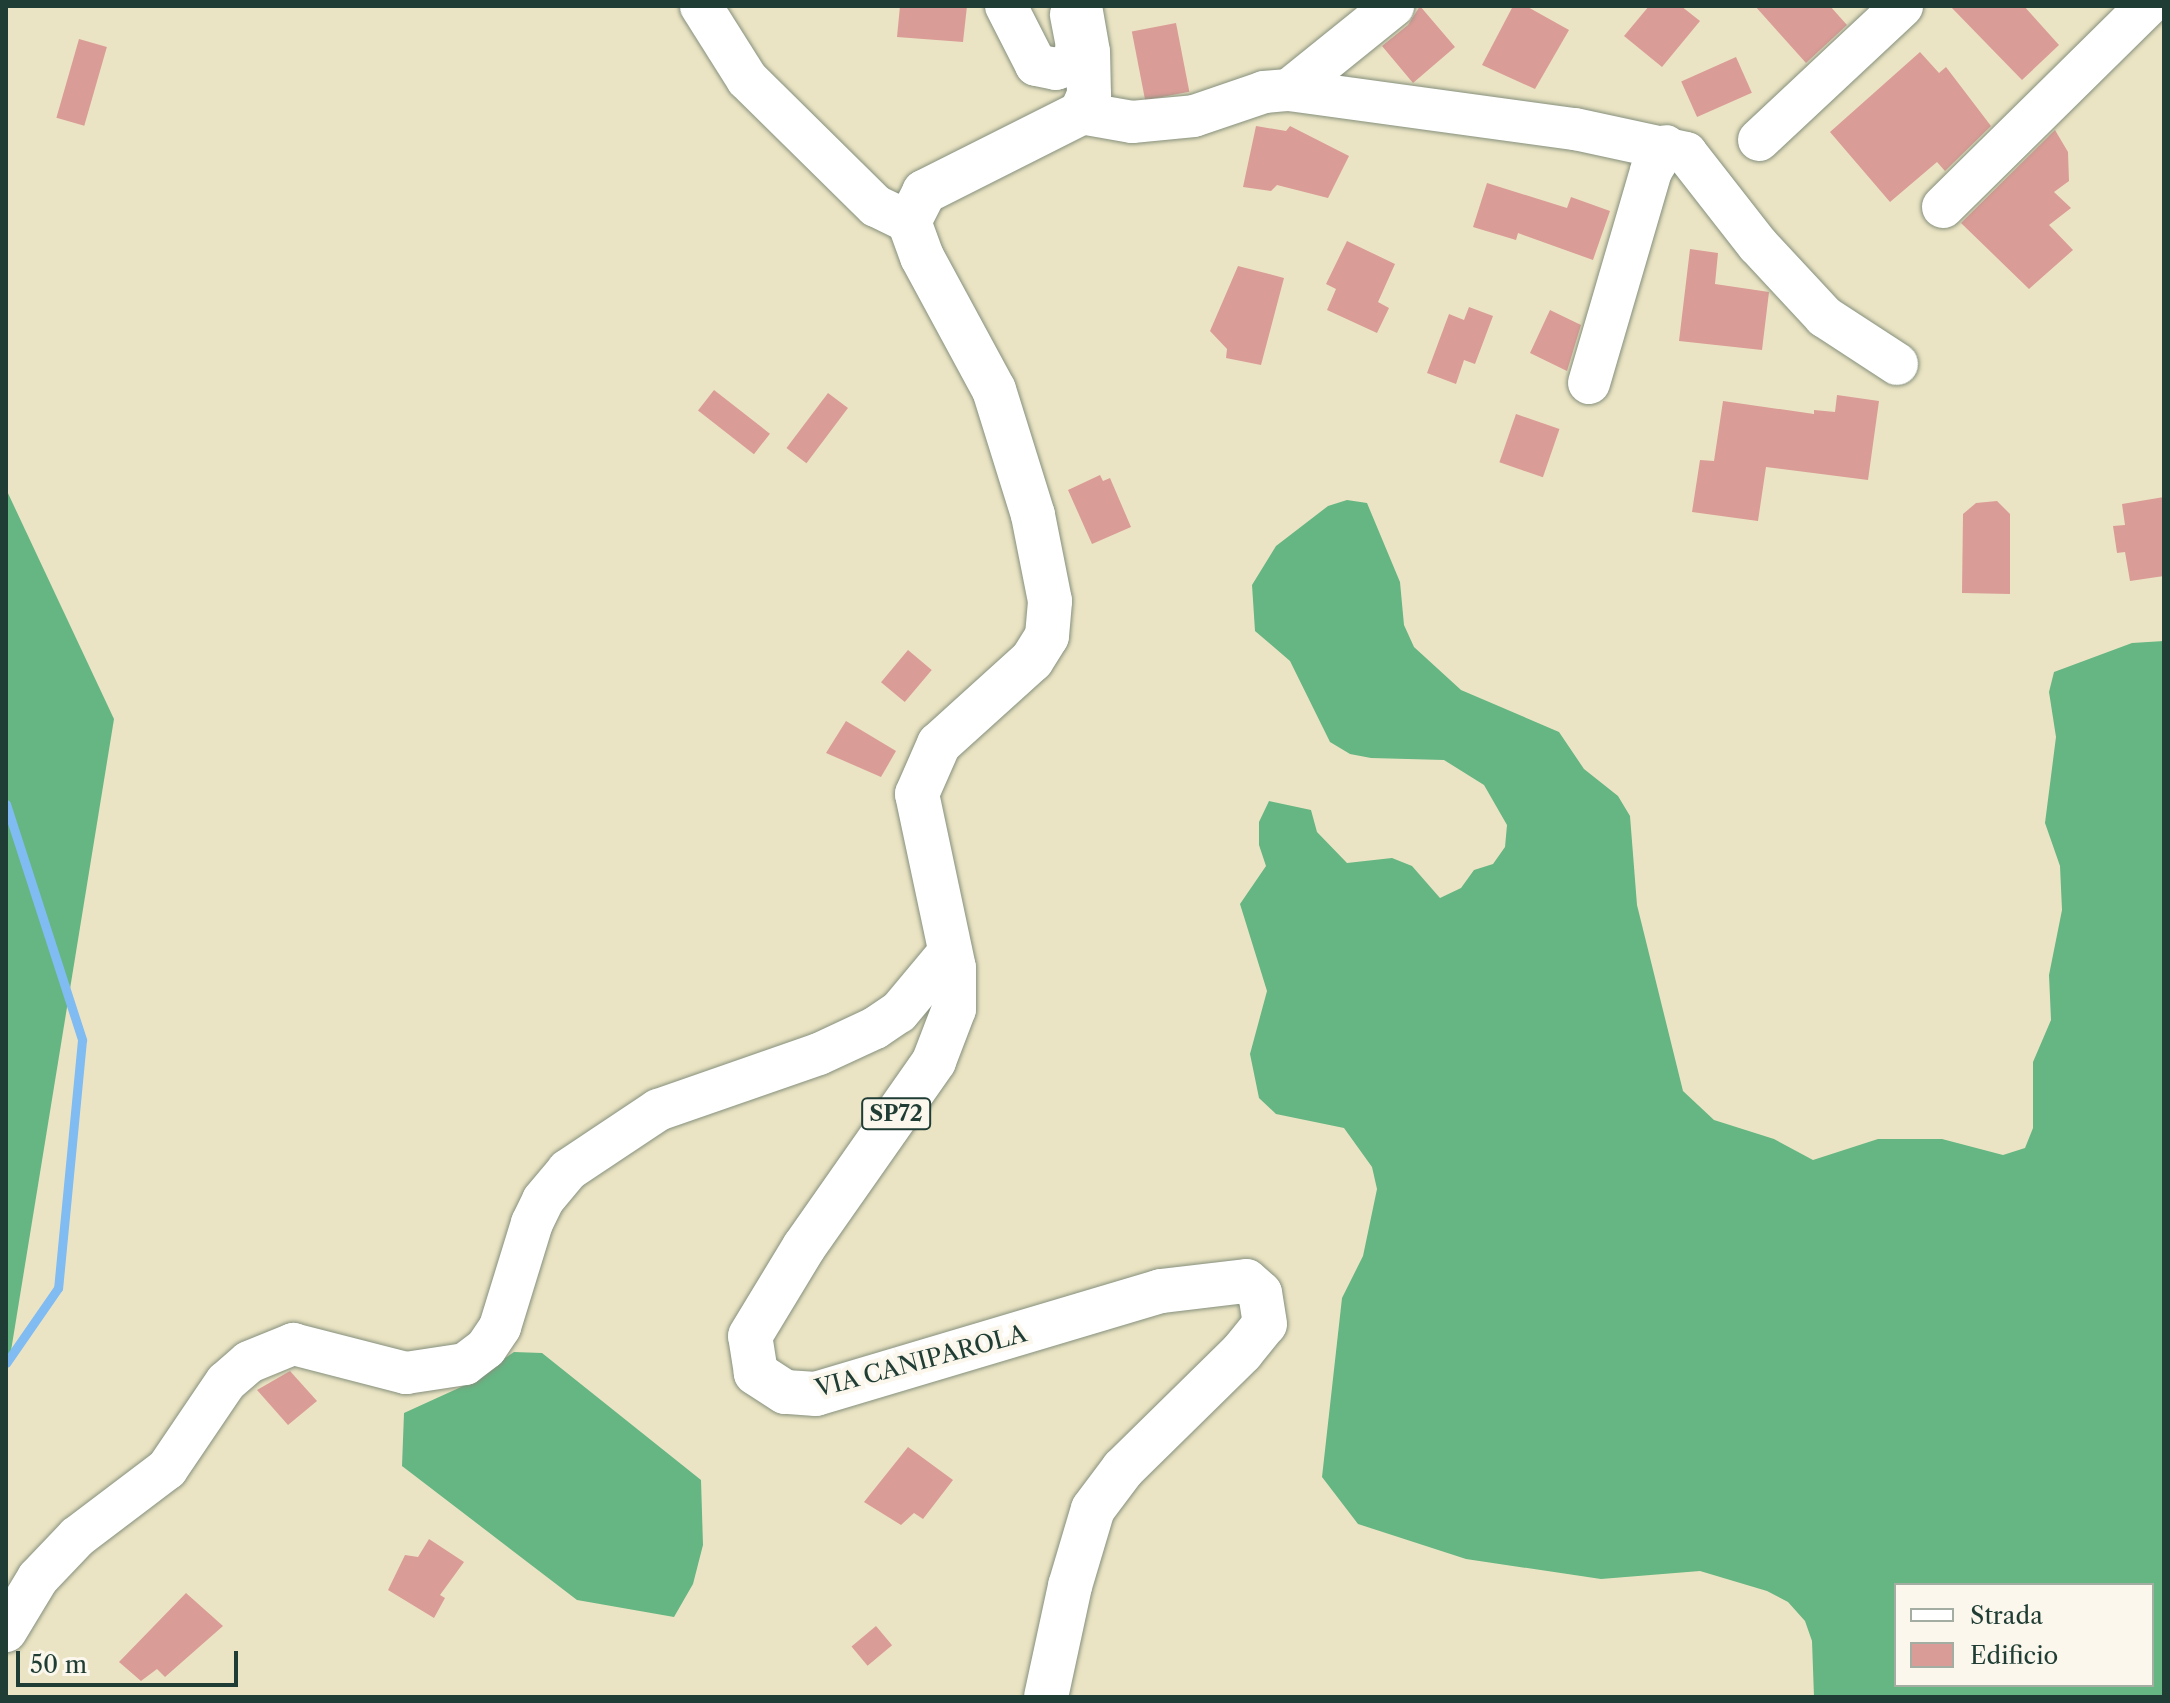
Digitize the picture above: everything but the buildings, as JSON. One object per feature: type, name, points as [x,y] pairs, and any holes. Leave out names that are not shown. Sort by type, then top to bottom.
[{"type":"main road","points":[[911,213],[951,176],[1048,133],[1081,113],[1089,95],[1089,66],[1080,6]]},
{"type":"main road","name":"VIA CANIPAROLA","points":[[911,213],[917,247],[994,390],[1033,515],[1050,601],[1047,636],[1032,660],[952,729],[925,766],[917,794],[956,990],[946,1037],[761,1312],[750,1336],[756,1373],[785,1392],[816,1394],[1161,1291],[1219,1281],[1246,1281],[1260,1293],[1265,1324],[1242,1352],[1123,1469],[1093,1509],[1070,1586],[1046,1697]]},
{"type":"street","points":[[701,6],[747,79],[876,206],[911,213]]},
{"type":"street","points":[[742,6],[740,14],[760,51],[833,137],[895,203],[911,213]]},
{"type":"street","points":[[1006,6],[1036,65],[1064,70],[1073,63],[1077,46],[1069,6]]},
{"type":"street","points":[[1289,90],[1393,6]]},
{"type":"street","points":[[1759,140],[1780,126],[1902,6]]},
{"type":"street","points":[[1943,207],[2147,6]]},
{"type":"street","points":[[1081,113],[1132,122],[1194,116],[1264,92],[1289,90],[1666,146],[1694,162],[1758,245],[1825,317],[1897,364]]},
{"type":"street","points":[[1589,383],[1651,171],[1666,146]]},
{"type":"street","points":[[6,1631],[38,1578],[77,1537],[167,1469],[226,1382],[249,1362],[293,1344],[406,1373],[465,1364],[486,1348],[500,1327],[532,1223],[543,1200],[568,1170],[658,1110],[819,1054],[875,1028],[899,1012],[950,951]]},
{"type":"green space","points":[[6,489],[114,719],[10,1357],[6,1354]]},
{"type":"green space","points":[[1347,500],[1367,503],[1400,582],[1404,625],[1414,647],[1461,690],[1559,732],[1584,769],[1618,796],[1630,816],[1637,905],[1683,1091],[1714,1120],[1774,1139],[1813,1160],[1878,1139],[1942,1139],[2003,1155],[2025,1148],[2033,1128],[2033,1062],[2051,1020],[2049,975],[2062,910],[2060,866],[2045,823],[2056,737],[2049,692],[2054,672],[2132,643],[2164,641],[2164,1697],[1814,1697],[1812,1641],[1805,1621],[1788,1602],[1767,1591],[1700,1571],[1601,1579],[1466,1559],[1358,1524],[1322,1477],[1342,1298],[1363,1256],[1377,1189],[1372,1167],[1344,1128],[1276,1114],[1259,1098],[1250,1054],[1267,991],[1240,904],[1266,866],[1259,845],[1259,822],[1269,801],[1311,810],[1317,832],[1347,863],[1392,858],[1412,866],[1440,898],[1461,888],[1474,870],[1493,864],[1505,847],[1507,825],[1484,785],[1444,760],[1371,758],[1350,754],[1330,742],[1290,661],[1255,631],[1252,585],[1276,546],[1328,506]]},
{"type":"green space","points":[[514,1352],[542,1353],[701,1480],[703,1545],[693,1584],[674,1617],[577,1600],[402,1466],[404,1413],[461,1387]]},
{"type":"waterway","points":[[6,804],[82,1040],[58,1288],[6,1363]]}]
